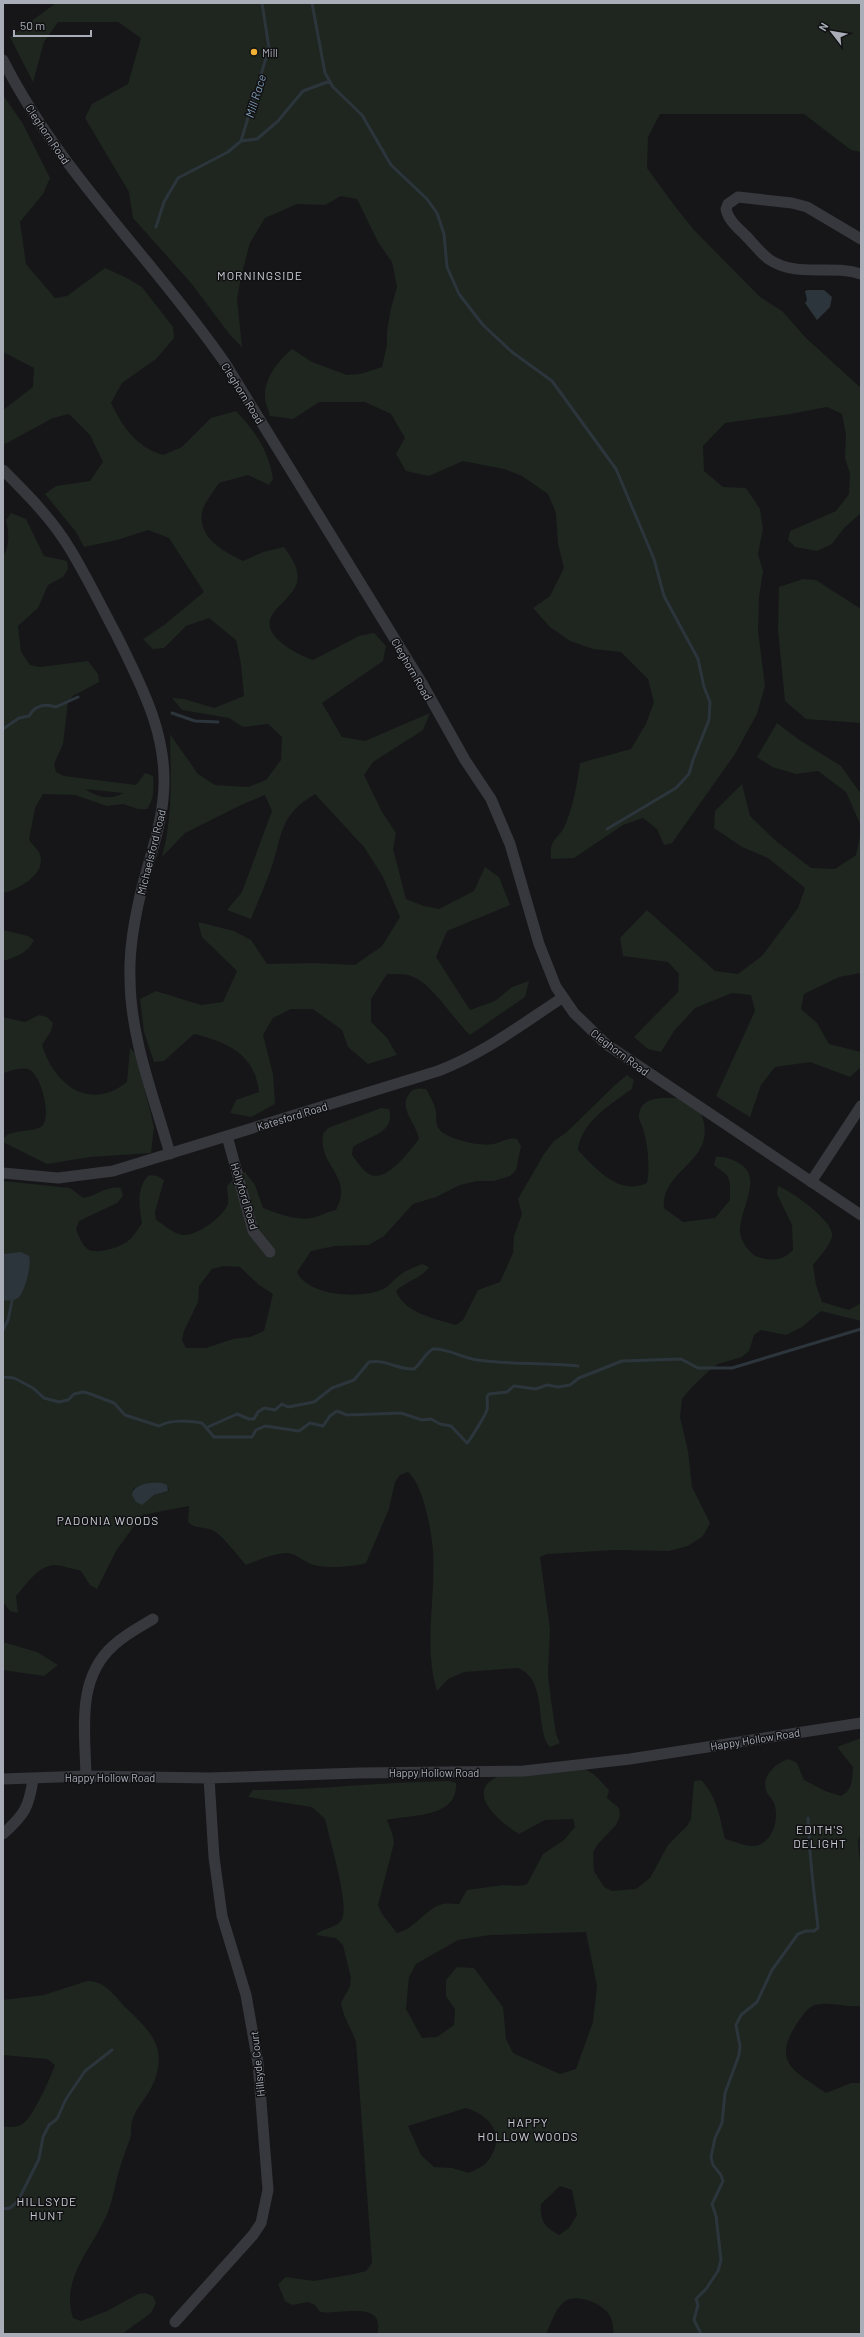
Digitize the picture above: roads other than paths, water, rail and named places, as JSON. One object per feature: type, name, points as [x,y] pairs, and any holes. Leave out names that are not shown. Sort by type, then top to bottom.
[{"type":"street","name":"Cleghorn Road","points":[[3,60],[34,115],[78,178],[198,324],[225,363],[423,685],[465,760],[491,799],[502,823],[547,968],[562,998],[587,1027],[606,1044],[861,1215]]},
{"type":"street","points":[[861,239],[820,214],[792,203],[738,197],[728,204],[726,209],[730,220],[768,259],[779,265],[805,270],[833,269],[861,274]]},
{"type":"street","name":"Michaelsford Road","points":[[3,470],[32,499],[70,548],[139,680],[159,735],[164,765],[163,801],[157,836],[135,919],[130,978],[136,1033],[170,1154]]},
{"type":"street","name":"Katesford Road","points":[[3,1173],[58,1178],[84,1176],[113,1171],[430,1074],[462,1062],[562,998]]},
{"type":"street","points":[[811,1182],[861,1106]]},
{"type":"street","name":"Hollyford Road","points":[[227,1136],[253,1231],[270,1252]]},
{"type":"street","points":[[86,1776],[85,1705],[91,1677],[96,1666],[114,1645],[153,1619]]},
{"type":"street","name":"Happy Hollow Road","points":[[3,1780],[86,1776],[208,1778],[359,1773],[524,1771],[630,1759],[861,1723]]},
{"type":"street","name":"Hillsyde Court","points":[[175,2322],[253,2235],[261,2222],[268,2190],[258,2063],[246,1995],[222,1916],[215,1866],[208,1778]]},
{"type":"street","points":[[3,1834],[22,1817],[27,1809],[33,1779]]},
{"type":"waterway","name":"Mill Race","points":[[241,141],[269,48],[262,3]]},
{"type":"waterway","points":[[312,3],[325,73],[333,87],[362,115],[391,165],[427,199],[437,213],[444,234],[447,267],[459,294],[483,325],[512,352],[552,381],[616,469],[654,559],[664,596],[698,659],[704,687],[710,702],[709,720],[689,774],[676,788],[607,829]]},
{"type":"waterway","points":[[156,227],[164,202],[178,178],[228,152],[241,141],[257,139],[278,121],[303,91],[330,81]]},
{"type":"waterway","points":[[3,729],[19,718],[29,716],[37,707],[44,705],[56,707],[78,697]]},
{"type":"waterway","points":[[172,713],[195,721],[218,722]]},
{"type":"waterway","points":[[3,1330],[8,1320],[12,1301]]},
{"type":"waterway","points":[[3,1377],[14,1378],[33,1388],[44,1398],[59,1402],[68,1400],[74,1394],[83,1392],[88,1393],[114,1403],[125,1415],[159,1426],[175,1421],[202,1423],[214,1437],[252,1437],[256,1430],[265,1426],[299,1431],[310,1423],[323,1426],[330,1416],[337,1411],[347,1415],[401,1413],[422,1420],[431,1419],[440,1424],[451,1426],[467,1443],[486,1413],[487,1397],[489,1394],[507,1392],[514,1386],[536,1389],[547,1385],[558,1387],[570,1385],[579,1378],[622,1361],[681,1359],[698,1368],[732,1368],[861,1329]]},
{"type":"waterway","points":[[208,1427],[237,1414],[249,1419],[254,1419],[258,1412],[264,1408],[275,1410],[282,1404],[288,1407],[314,1402],[332,1388],[354,1380],[369,1362],[375,1361],[402,1368],[414,1369],[427,1353],[433,1349],[444,1350],[471,1359],[490,1362],[578,1366]]},
{"type":"waterway","points":[[701,2334],[694,2320],[698,2305],[696,2299],[706,2289],[718,2271],[721,2260],[716,2216],[712,2204],[723,2181],[721,2175],[713,2165],[711,2157],[715,2138],[722,2123],[725,2093],[739,2055],[740,2046],[736,2025],[741,2015],[757,2002],[772,1970],[798,1934],[806,1931],[814,1931],[818,1928],[808,1818]]},
{"type":"waterway","points":[[3,2209],[10,2208],[18,2201],[39,2159],[43,2137],[49,2125],[57,2119],[66,2099],[85,2071],[112,2050]]},
{"type":"place","name":"Mill","points":[[254,52]]},
{"type":"district","name":"MORNINGSIDE","points":[[260,275]]},
{"type":"district","name":"PADONIA WOODS","points":[[108,1520]]},
{"type":"district","name":"EDITH'S DELIGHT","points":[[820,1836]]},
{"type":"district","name":"HAPPY HOLLOW WOODS","points":[[528,2129]]},
{"type":"district","name":"HILLSYDE HUNT","points":[[47,2208]]}]
